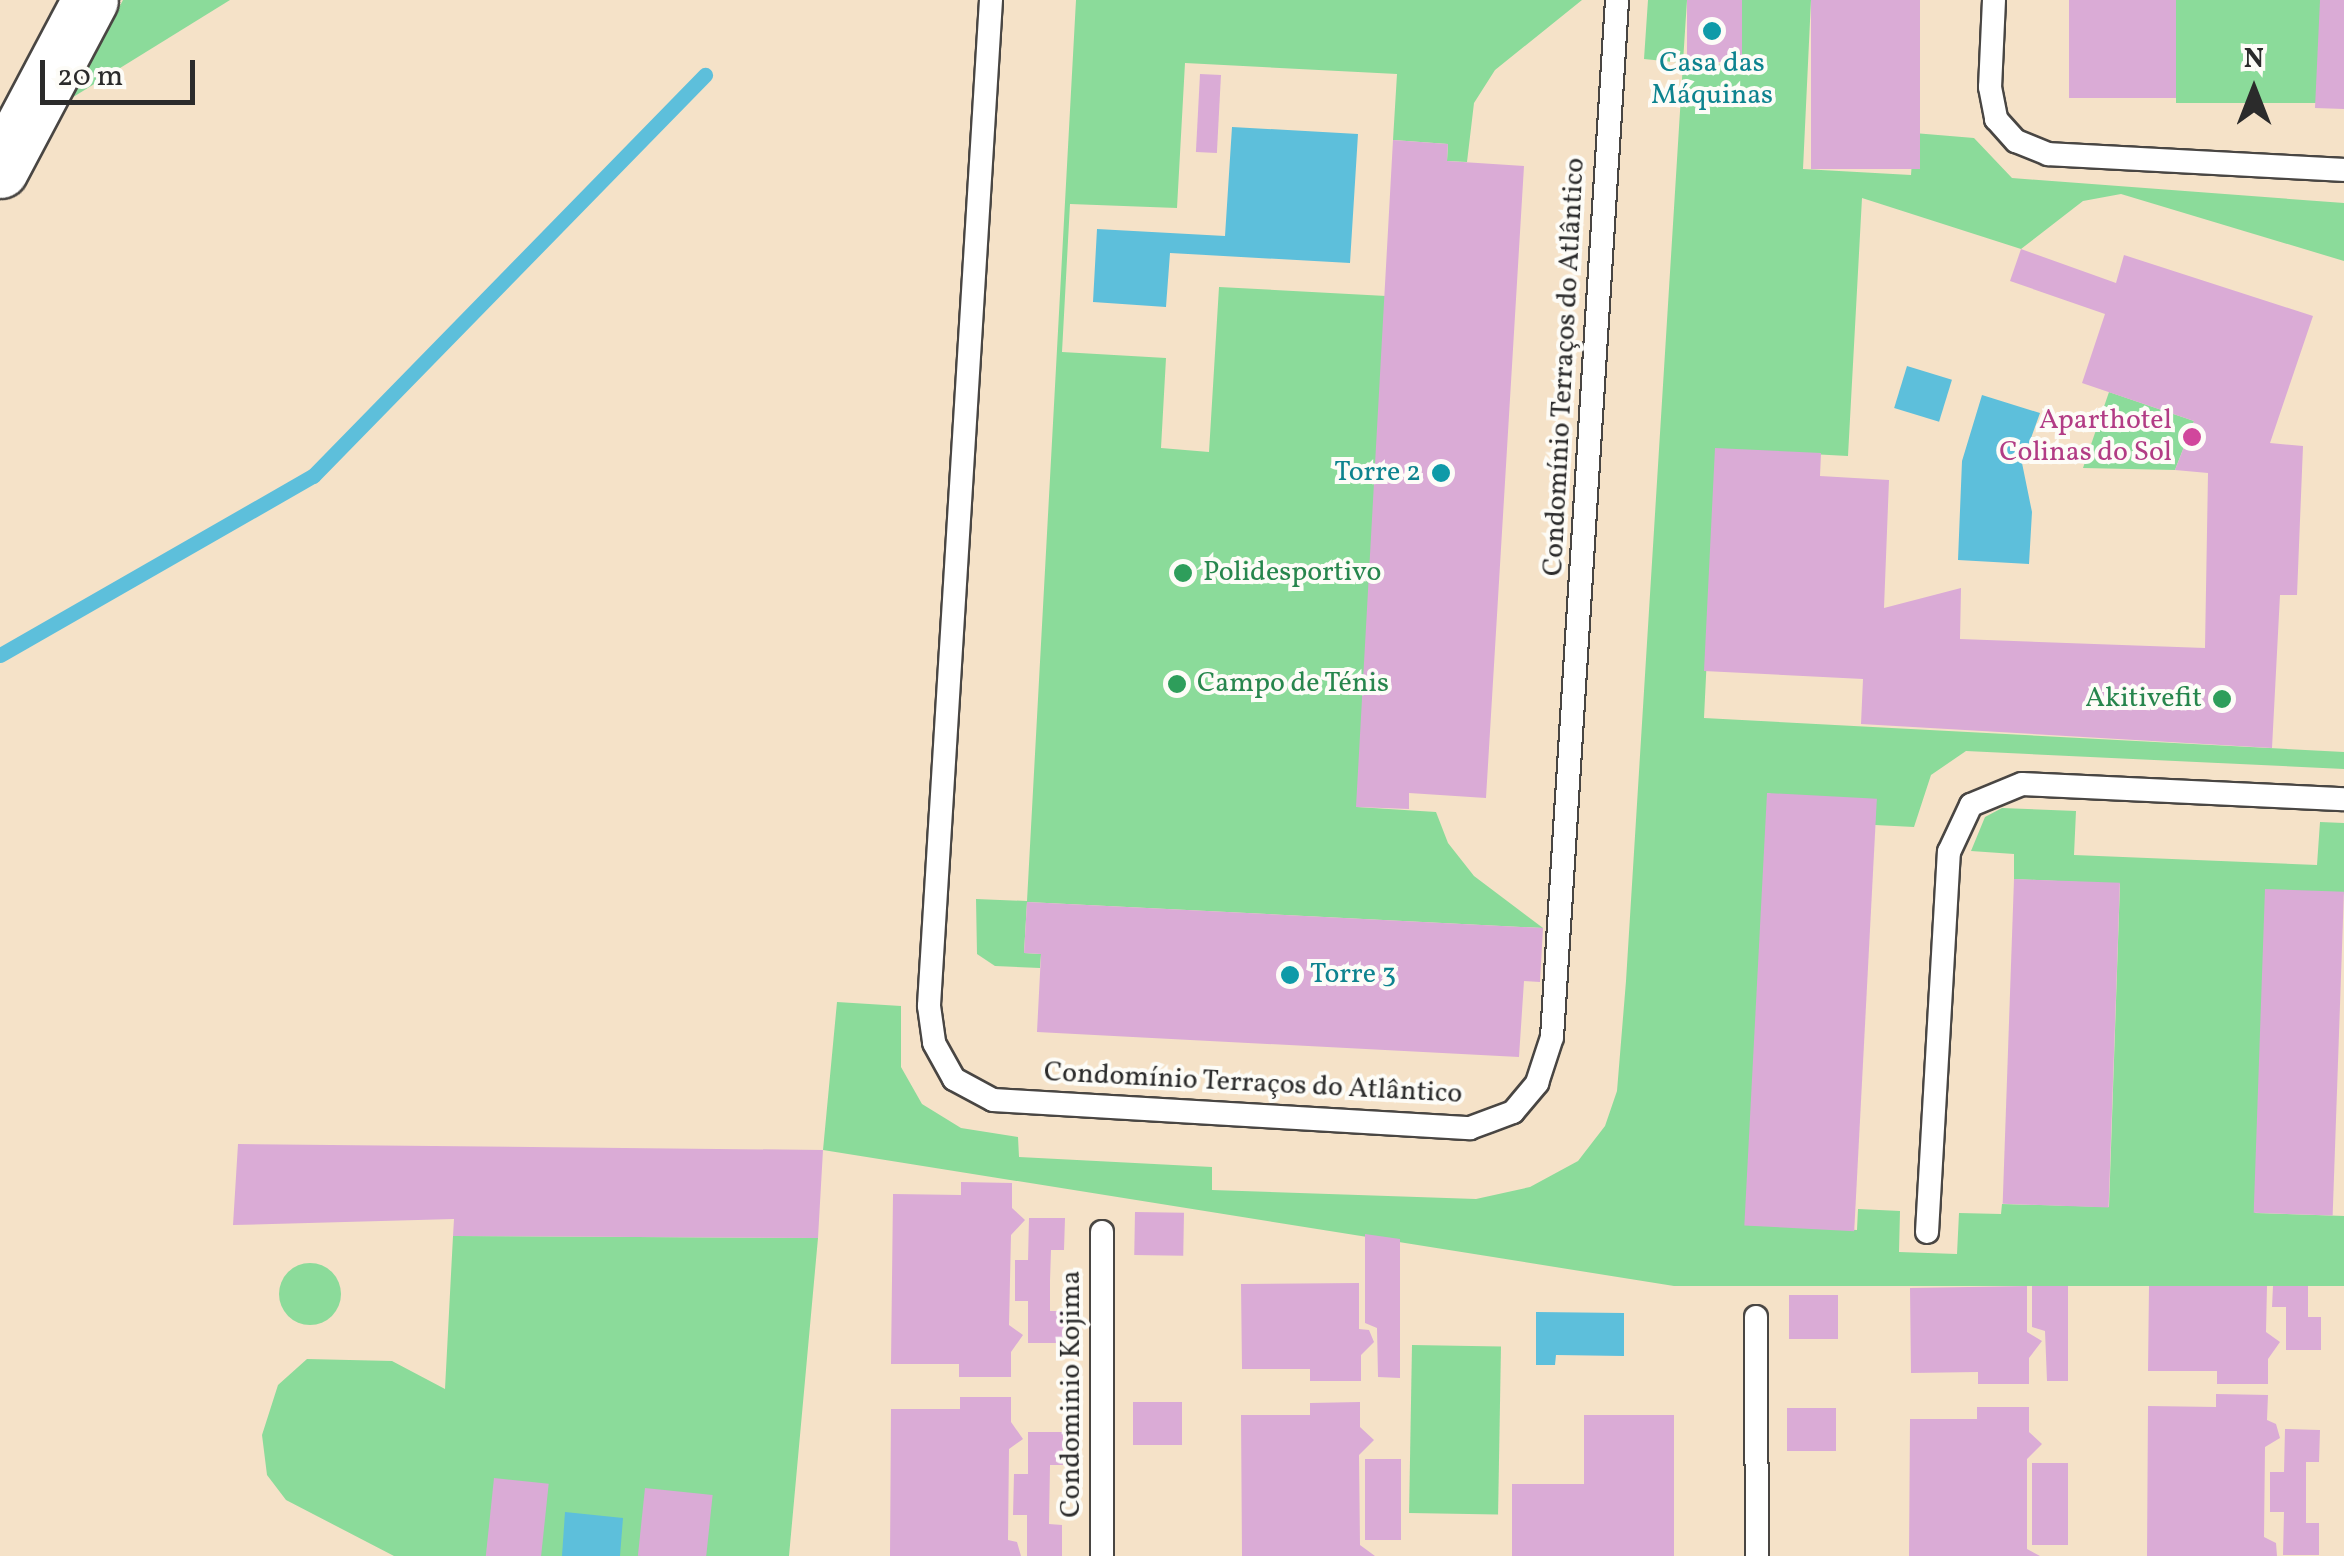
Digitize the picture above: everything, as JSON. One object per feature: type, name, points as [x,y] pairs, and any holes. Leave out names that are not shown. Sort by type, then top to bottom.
[{"type":"street","points":[[0,170],[90,0]]},
{"type":"lane","name":"Condomínio Terraços do Atlântico","points":[[991,0],[930,1006],[934,1042],[954,1079],[993,1100],[1470,1128],[1513,1112],[1537,1082],[1554,1020],[1617,0]]},
{"type":"lane","points":[[1994,0],[1990,87],[1996,119],[2016,141],[2048,154],[2344,170]]},
{"type":"lane","points":[[1928,1232],[1950,852],[1972,805],[2022,784],[2344,799]]},
{"type":"lane","name":"Condominio Kojima","points":[[1102,1232],[1102,1556]]},
{"type":"lane","points":[[1756,1317],[1757,1556]]},
{"type":"green space","points":[[123,0],[230,0],[70,99]]},
{"type":"green space","points":[[1076,0],[1582,0],[1495,70],[1474,103],[1467,162],[1447,161],[1448,144],[1393,140],[1397,74],[1185,63],[1177,208],[1070,204],[1062,352],[1166,358],[1161,448],[1209,452],[1219,287],[1386,296],[1357,807],[1436,812],[1448,843],[1474,876],[1543,928],[1027,902],[1024,953],[1041,954],[1040,968],[995,966],[977,954],[976,899],[1027,901]]},
{"type":"green space","points":[[1648,0],[1687,0],[1683,62],[1736,66],[1742,0],[1811,0],[1803,169],[1911,175],[1914,133],[1974,138],[2012,178],[2344,203],[2344,261],[2121,194],[2083,201],[2021,249],[1862,198],[1848,456],[1717,449],[1704,718],[2344,752],[2344,769],[1966,751],[1931,775],[1914,827],[1875,825],[1768,793],[1748,1225],[1857,1230],[1858,1209],[1900,1211],[1899,1252],[1957,1254],[1959,1213],[2001,1214],[2002,1204],[2109,1207],[2120,884],[2014,879],[2014,854],[1971,851],[1985,817],[2002,808],[2076,811],[2074,855],[2317,865],[2320,822],[2344,823],[2344,892],[2255,1213],[2344,1216],[2344,1286],[1674,1286],[823,1150],[837,1002],[901,1006],[901,1067],[922,1104],[961,1128],[1018,1137],[1019,1157],[1212,1167],[1212,1190],[1476,1199],[1530,1187],[1578,1161],[1605,1126],[1617,1091],[1626,981],[1683,63],[1644,59]]},
{"type":"green space","points":[[2176,0],[2320,0],[2320,103],[2176,103]]},
{"type":"green space","points":[[2109,392],[2194,421],[2175,470],[2083,468]]},
{"type":"green space","points":[[453,1236],[818,1238],[789,1556],[394,1556],[286,1500],[267,1475],[262,1435],[278,1385],[307,1359],[392,1361],[445,1389]]},
{"type":"green space","points":[[310,1263],[332,1272],[341,1294],[332,1316],[310,1325],[288,1316],[279,1294],[288,1272]]},
{"type":"green space","points":[[1412,1345],[1501,1347],[1498,1515],[1409,1513]]},
{"type":"water","points":[[1232,127],[1358,134],[1350,263],[1170,253],[1166,307],[1093,302],[1097,229],[1225,236]]},
{"type":"water","points":[[1907,366],[1952,380],[1939,422],[1894,408]]},
{"type":"water","points":[[1982,395],[2040,413],[2022,463],[2032,512],[2029,564],[1958,560],[1962,461]]},
{"type":"water","points":[[1536,1312],[1624,1313],[1624,1356],[1556,1355],[1555,1365],[1536,1365]]},
{"type":"water","points":[[565,1512],[623,1518],[620,1556],[562,1556]]},
{"type":"building","name":"Casa das Máquinas","points":[[1687,0],[1742,0],[1742,62],[1687,62]]},
{"type":"building","points":[[1811,0],[1920,0],[1920,169],[1811,169]]},
{"type":"building","points":[[2069,0],[2176,0],[2176,98],[2069,98]]},
{"type":"building","points":[[2320,0],[2344,0],[2344,109],[2315,108]]},
{"type":"building","points":[[1200,74],[1221,75],[1217,153],[1196,152]]},
{"type":"building","name":"Torre 2","points":[[1393,140],[1448,144],[1447,161],[1524,166],[1486,798],[1409,793],[1409,809],[1356,807]]},
{"type":"building","points":[[2021,249],[2116,283],[2124,255],[2313,316],[2270,443],[2303,446],[2297,595],[2280,595],[2272,748],[1861,724],[1863,679],[1704,671],[1715,448],[1821,453],[1820,476],[1889,480],[1884,608],[1961,588],[1960,639],[2205,648],[2208,473],[2175,470],[2194,421],[2082,383],[2105,314],[2010,281]]},
{"type":"building","points":[[1767,793],[1877,799],[1854,1231],[1744,1225]]},
{"type":"building","points":[[2014,879],[2120,883],[2109,1208],[2003,1204]]},
{"type":"building","points":[[2265,889],[2344,892],[2333,1216],[2254,1213]]},
{"type":"building","name":"Torre 3","points":[[1027,902],[1543,928],[1540,982],[1524,981],[1519,1057],[1037,1032],[1041,954],[1024,953]]},
{"type":"building","points":[[238,1144],[823,1150],[818,1238],[453,1236],[454,1219],[233,1225]]},
{"type":"building","points":[[961,1182],[1012,1183],[1012,1208],[1025,1220],[1011,1235],[1009,1325],[1023,1335],[1011,1352],[1011,1377],[959,1377],[959,1364],[891,1364],[893,1194],[961,1195]]},
{"type":"building","points":[[1135,1212],[1184,1213],[1183,1256],[1134,1255]]},
{"type":"building","points":[[1029,1218],[1065,1218],[1064,1250],[1051,1250],[1050,1281],[1050,1311],[1064,1311],[1064,1343],[1028,1343],[1028,1301],[1015,1301],[1015,1260],[1028,1260]]},
{"type":"building","points":[[1365,1234],[1400,1239],[1400,1378],[1378,1377],[1377,1328],[1365,1323]]},
{"type":"building","points":[[1359,1283],[1359,1329],[1369,1330],[1374,1342],[1361,1355],[1361,1381],[1310,1381],[1310,1369],[1242,1369],[1241,1284]]},
{"type":"building","points":[[2027,1286],[2027,1332],[2042,1341],[2029,1358],[2029,1384],[1978,1384],[1978,1372],[1911,1373],[1910,1288]]},
{"type":"building","points":[[2032,1286],[2068,1286],[2068,1381],[2047,1381],[2045,1331],[2032,1327]]},
{"type":"building","points":[[2149,1286],[2267,1286],[2266,1332],[2280,1342],[2268,1359],[2268,1384],[2217,1384],[2217,1371],[2148,1371]]},
{"type":"building","points":[[2273,1286],[2308,1286],[2308,1317],[2321,1317],[2321,1350],[2286,1350],[2286,1307],[2272,1307]]},
{"type":"building","points":[[1789,1295],[1838,1295],[1838,1339],[1789,1339]]},
{"type":"building","points":[[2216,1394],[2268,1395],[2267,1420],[2276,1424],[2280,1438],[2265,1447],[2264,1537],[2276,1543],[2277,1556],[2147,1556],[2148,1406],[2216,1407]]},
{"type":"building","points":[[960,1397],[1011,1397],[1011,1422],[1023,1439],[1009,1449],[1008,1540],[1017,1542],[1021,1556],[890,1556],[891,1409],[960,1409]]},
{"type":"building","points":[[1133,1402],[1182,1402],[1182,1445],[1133,1445]]},
{"type":"building","points":[[1360,1402],[1360,1427],[1374,1440],[1359,1455],[1360,1545],[1375,1556],[1242,1556],[1241,1415],[1310,1415],[1310,1403]]},
{"type":"building","points":[[1977,1407],[2029,1407],[2029,1432],[2042,1444],[2027,1459],[2027,1549],[2040,1556],[1909,1556],[1910,1419],[1977,1419]]},
{"type":"building","points":[[1787,1408],[1836,1408],[1836,1451],[1787,1451]]},
{"type":"building","points":[[1584,1415],[1674,1415],[1674,1556],[1512,1556],[1512,1484],[1584,1484]]},
{"type":"building","points":[[2285,1429],[2320,1430],[2319,1462],[2306,1462],[2306,1523],[2319,1523],[2319,1555],[2283,1555],[2284,1512],[2270,1512],[2270,1472],[2284,1472]]},
{"type":"building","points":[[1028,1432],[1063,1432],[1063,1465],[1050,1465],[1049,1524],[1062,1525],[1062,1556],[1027,1556],[1027,1515],[1013,1515],[1014,1474],[1028,1474]]},
{"type":"building","points":[[1365,1459],[1401,1459],[1401,1540],[1365,1540]]},
{"type":"building","points":[[2032,1463],[2068,1463],[2068,1545],[2032,1545]]},
{"type":"building","points":[[494,1478],[549,1484],[541,1556],[486,1556]]},
{"type":"building","points":[[645,1488],[713,1495],[706,1556],[638,1556]]},
{"type":"waterway","points":[[0,655],[313,476],[705,75]]},
{"type":"place","name":"Casa das Máquinas","points":[[1712,31]]},
{"type":"place","name":"Aparthotel Colinas do Sol","points":[[2192,437]]},
{"type":"place","name":"Torre 2","points":[[1441,473]]},
{"type":"place","name":"Polidesportivo","points":[[1183,573]]},
{"type":"place","name":"Campo de Ténis","points":[[1177,684]]},
{"type":"place","name":"Akitivefit","points":[[2222,699]]},
{"type":"place","name":"Torre 3","points":[[1290,975]]}]
